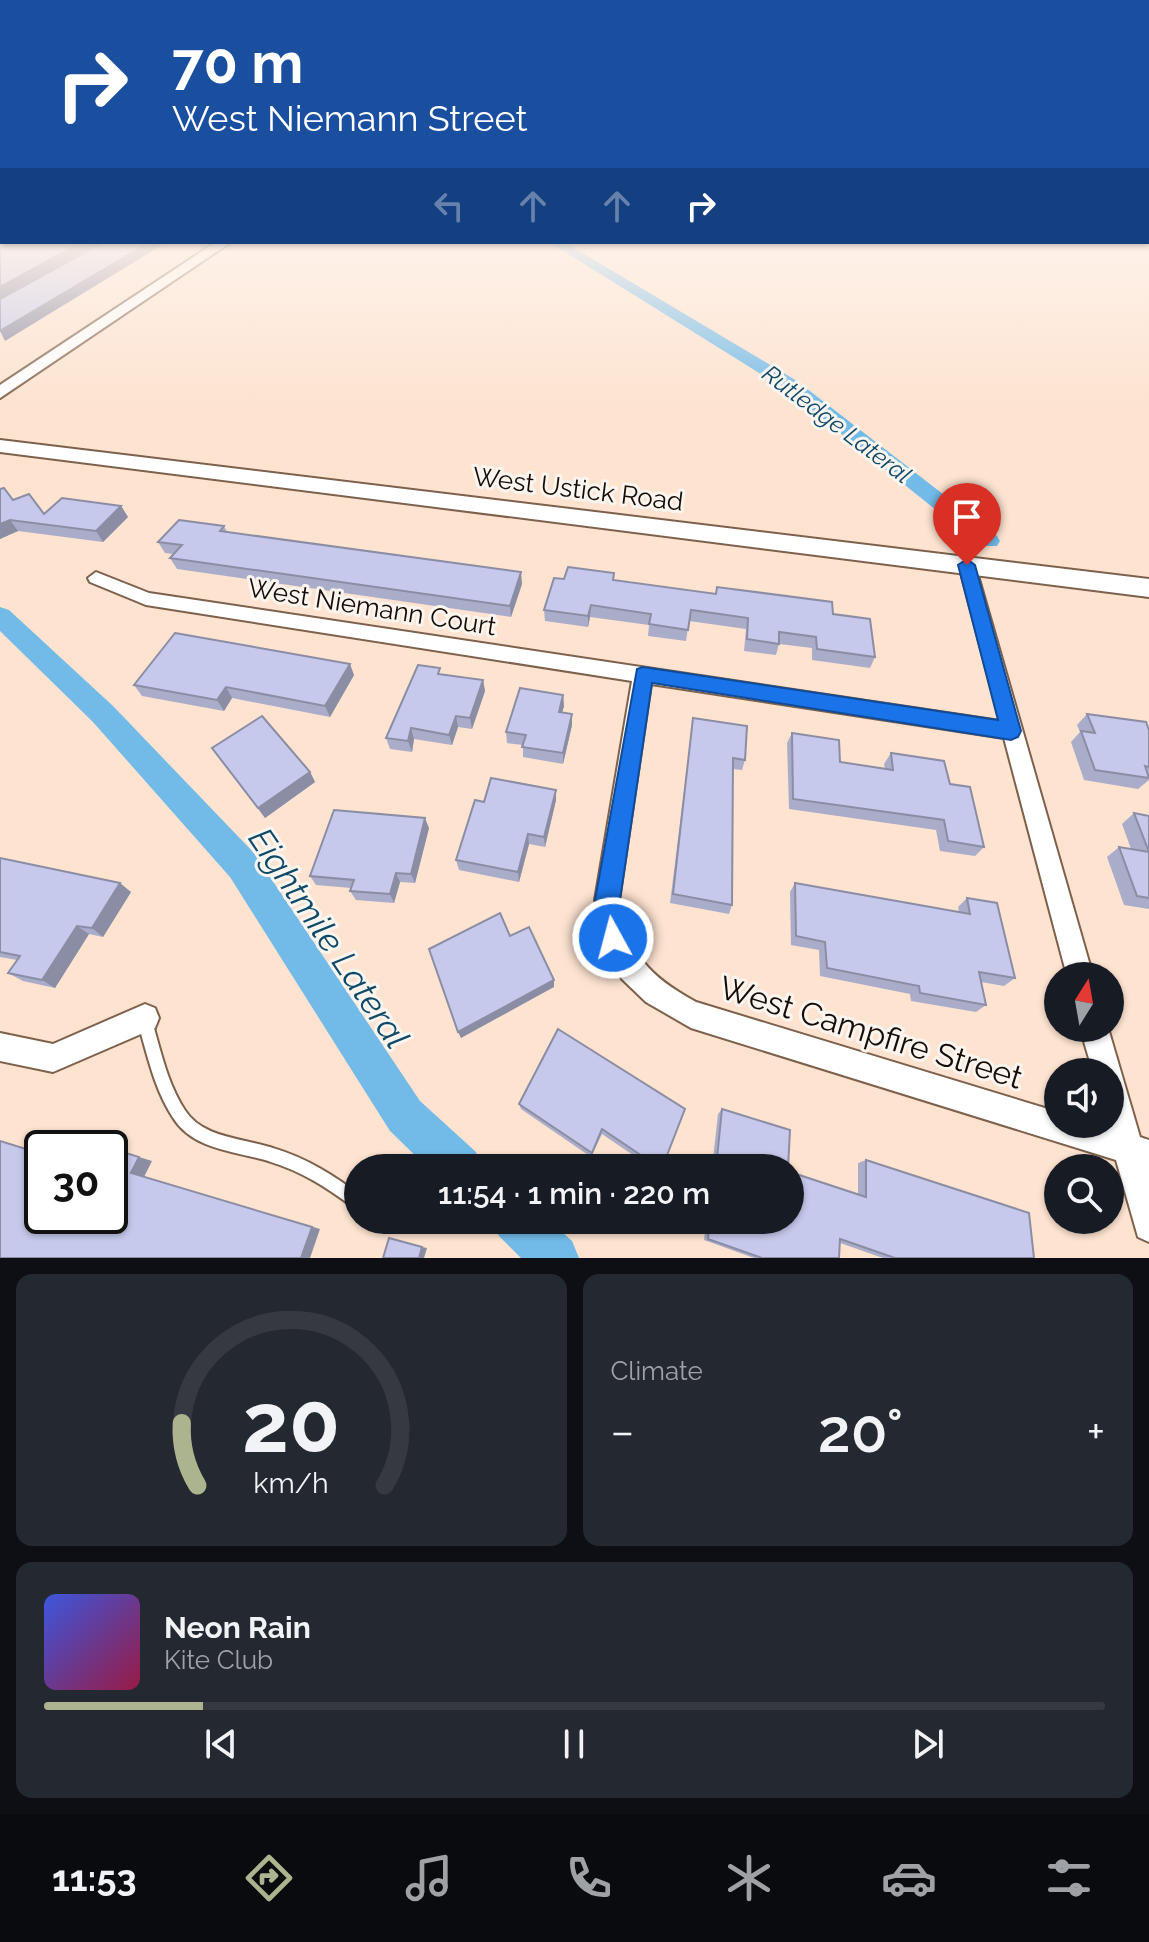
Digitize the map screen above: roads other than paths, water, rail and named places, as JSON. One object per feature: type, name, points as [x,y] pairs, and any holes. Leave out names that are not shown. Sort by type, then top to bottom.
[{"type":"main road","points":[[0,393],[145,296]]},
{"type":"main road","name":"West Ustick Road","points":[[0,446],[1149,588]]},
{"type":"street","points":[[967,565],[1076,962]]},
{"type":"street","name":"West Niemann Court","points":[[96,578],[146,599],[1011,731]]},
{"type":"street","name":"West Campfire Street","points":[[643,675],[607,900],[613,938],[630,970],[657,996],[691,1014],[1139,1152]]},
{"type":"street","points":[[0,1047],[53,1058],[145,1018]]},
{"type":"street","points":[[1124,1117],[1139,1152],[1149,1226]]},
{"type":"lane","points":[[145,1018],[159,1071],[180,1117],[218,1143],[271,1154],[321,1175],[344,1192]]},
{"type":"waterway","name":"Rutledge Lateral","points":[[644,296],[791,385],[989,541]]},
{"type":"waterway","name":"Eightmile Lateral","points":[[0,616],[103,714],[242,865],[405,1116],[445,1154]]},
{"type":"waterway","name":"Eightmile Lateral","points":[[530,1234],[555,1258]]}]
